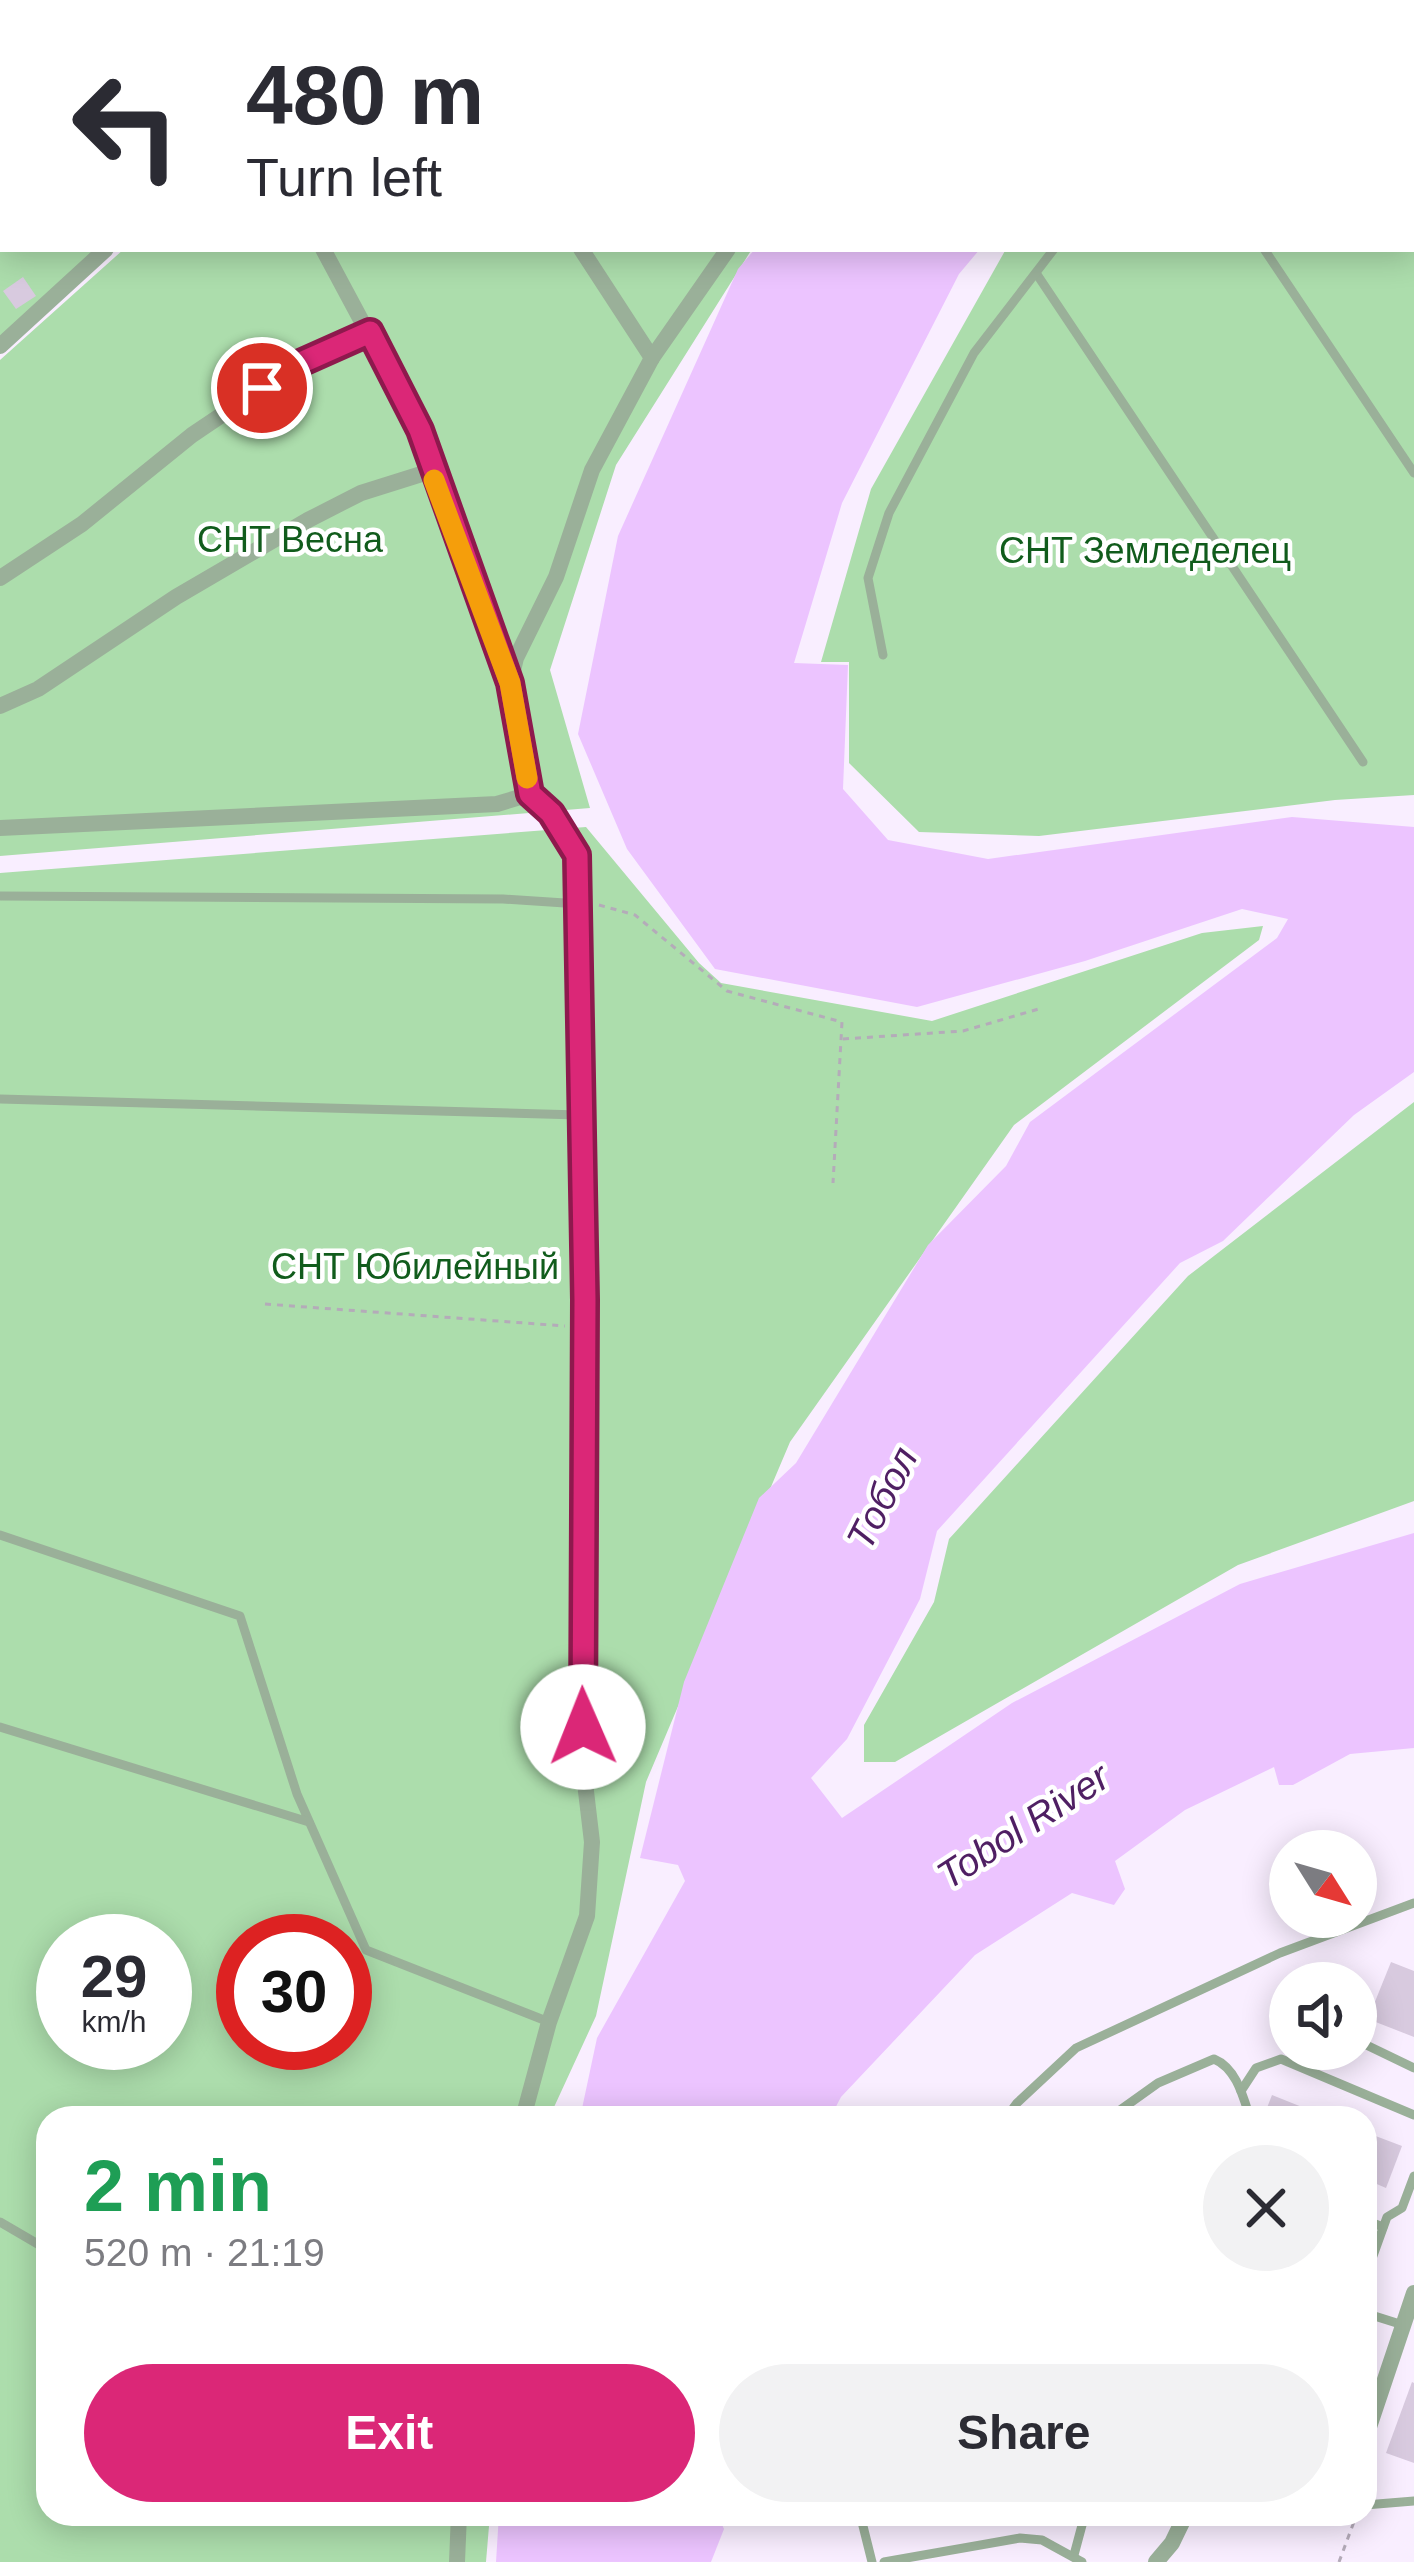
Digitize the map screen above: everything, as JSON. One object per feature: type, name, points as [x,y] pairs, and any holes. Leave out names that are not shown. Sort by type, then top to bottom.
[{"type":"street","points":[[0,346],[103,252]]},
{"type":"street","points":[[325,252],[420,430],[510,683],[530,794],[551,813],[577,855],[585,1328],[584,1766],[592,1842],[587,1916],[549,2022],[527,2106]]},
{"type":"street","points":[[582,252],[652,358]]},
{"type":"street","points":[[510,683],[516,658],[556,577],[592,470],[652,358],[726,252]]},
{"type":"street","points":[[0,578],[82,524],[192,435],[296,365],[370,332]]},
{"type":"street","points":[[0,706],[38,689],[176,597],[308,520],[361,493],[431,471]]},
{"type":"street","points":[[0,828],[496,804],[530,794]]},
{"type":"street","points":[[1377,2403],[1414,2293]]},
{"type":"street","points":[[457,2562],[458,2526]]},
{"type":"street","points":[[1156,2562],[1180,2526]]},
{"type":"lane","points":[[883,655],[868,578],[889,513],[974,353],[1052,252]]},
{"type":"lane","points":[[1266,252],[1414,473]]},
{"type":"lane","points":[[1036,273],[1364,762]]},
{"type":"lane","points":[[0,896],[580,902]]},
{"type":"lane","points":[[0,1099],[579,1115]]},
{"type":"lane","points":[[0,1535],[240,1616],[309,1822],[366,1950],[549,2022]]},
{"type":"lane","points":[[0,1727],[309,1822]]},
{"type":"lane","points":[[1015,2106],[1076,2048],[1280,1953],[1414,1903]]},
{"type":"lane","points":[[1377,2050],[1414,2068]]},
{"type":"lane","points":[[1126,2106],[1158,2083],[1214,2059],[1226,2064],[1246,2106]]},
{"type":"lane","points":[[1241,2091],[1256,2068],[1281,2059],[1414,2115]]},
{"type":"lane","points":[[1377,2234],[1387,2216],[1402,2208],[1414,2176]]},
{"type":"lane","points":[[0,2222],[36,2243]]},
{"type":"lane","points":[[1377,2225],[1383,2227]]},
{"type":"lane","points":[[1377,2317],[1403,2325]]},
{"type":"lane","points":[[1377,2504],[1414,2501]]},
{"type":"lane","points":[[863,2526],[872,2562]]},
{"type":"lane","points":[[884,2562],[1020,2538],[1042,2540],[1078,2559],[1082,2526]]},
{"type":"path","points":[[580,902],[635,915],[727,991],[842,1022],[833,1183]]},
{"type":"path","points":[[841,1039],[963,1030],[1042,1008]]},
{"type":"path","points":[[265,1304],[585,1328]]},
{"type":"path","points":[[1339,2562],[1352,2526]]},
{"type":"green space","points":[[0,252],[111,252],[0,354]]},
{"type":"green space","name":"СНТ Весна","points":[[121,252],[750,252],[616,465],[550,670],[590,808],[0,856],[0,360]]},
{"type":"green space","name":"СНТ Земледелец","points":[[1004,252],[1414,252],[1414,795],[1335,800],[1039,836],[919,832],[849,763],[849,662],[821,662],[871,489]]},
{"type":"green space","name":"СНТ Юбилейный","points":[[586,827],[721,983],[932,1021],[1202,933],[1263,926],[1259,940],[1014,1125],[790,1442],[646,1782],[596,2016],[555,2106],[36,2106],[36,2526],[489,2526],[486,2562],[0,2562],[0,873]]},
{"type":"green space","points":[[1414,1102],[1414,1501],[1238,1565],[895,1762],[864,1762],[864,1725],[934,1602],[949,1539],[1188,1276]]},
{"type":"water","points":[[752,252],[977,252],[959,274],[842,503],[794,663],[848,665],[843,789],[888,840],[988,859],[1292,817],[1414,827],[1414,1072],[1354,1115],[1223,1241],[1180,1263],[937,1531],[920,1599],[847,1739],[811,1778],[842,1818],[1012,1703],[1240,1584],[1414,1533],[1414,1748],[1350,1754],[1293,1785],[1279,1785],[1274,1767],[1185,1810],[1115,1861],[1125,1889],[1114,1905],[1072,1893],[975,1955],[836,2106],[583,2106],[597,2038],[685,1881],[678,1865],[640,1858],[684,1682],[759,1498],[796,1463],[928,1245],[1006,1166],[1030,1122],[1277,938],[1288,919],[1242,909],[1085,961],[917,1007],[715,969],[627,849],[578,734],[618,536],[738,269]]},
{"type":"water","points":[[498,2526],[724,2529],[711,2562],[496,2562]]},
{"type":"building","points":[[23,277],[36,296],[16,309],[3,291]]},
{"type":"building","points":[[1391,1962],[1414,1971],[1414,2037],[1377,2023],[1377,1997]]},
{"type":"building","points":[[1272,2095],[1300,2106],[1268,2106]]},
{"type":"building","points":[[1377,2137],[1402,2146],[1386,2188],[1377,2184]]},
{"type":"building","points":[[1414,2383],[1414,2463],[1386,2453]]},
{"type":"slow traffic","points":[[434,480],[510,683],[527,778]]},
{"type":"route","points":[[262,388],[296,365],[370,332],[420,430],[510,683],[530,794],[566,832],[577,855],[585,1300],[583,1727]]},
{"type":"water label","name":"Тобол","points":[[882,1498]]},
{"type":"water label","name":"Tobol River","points":[[1023,1826]]}]
